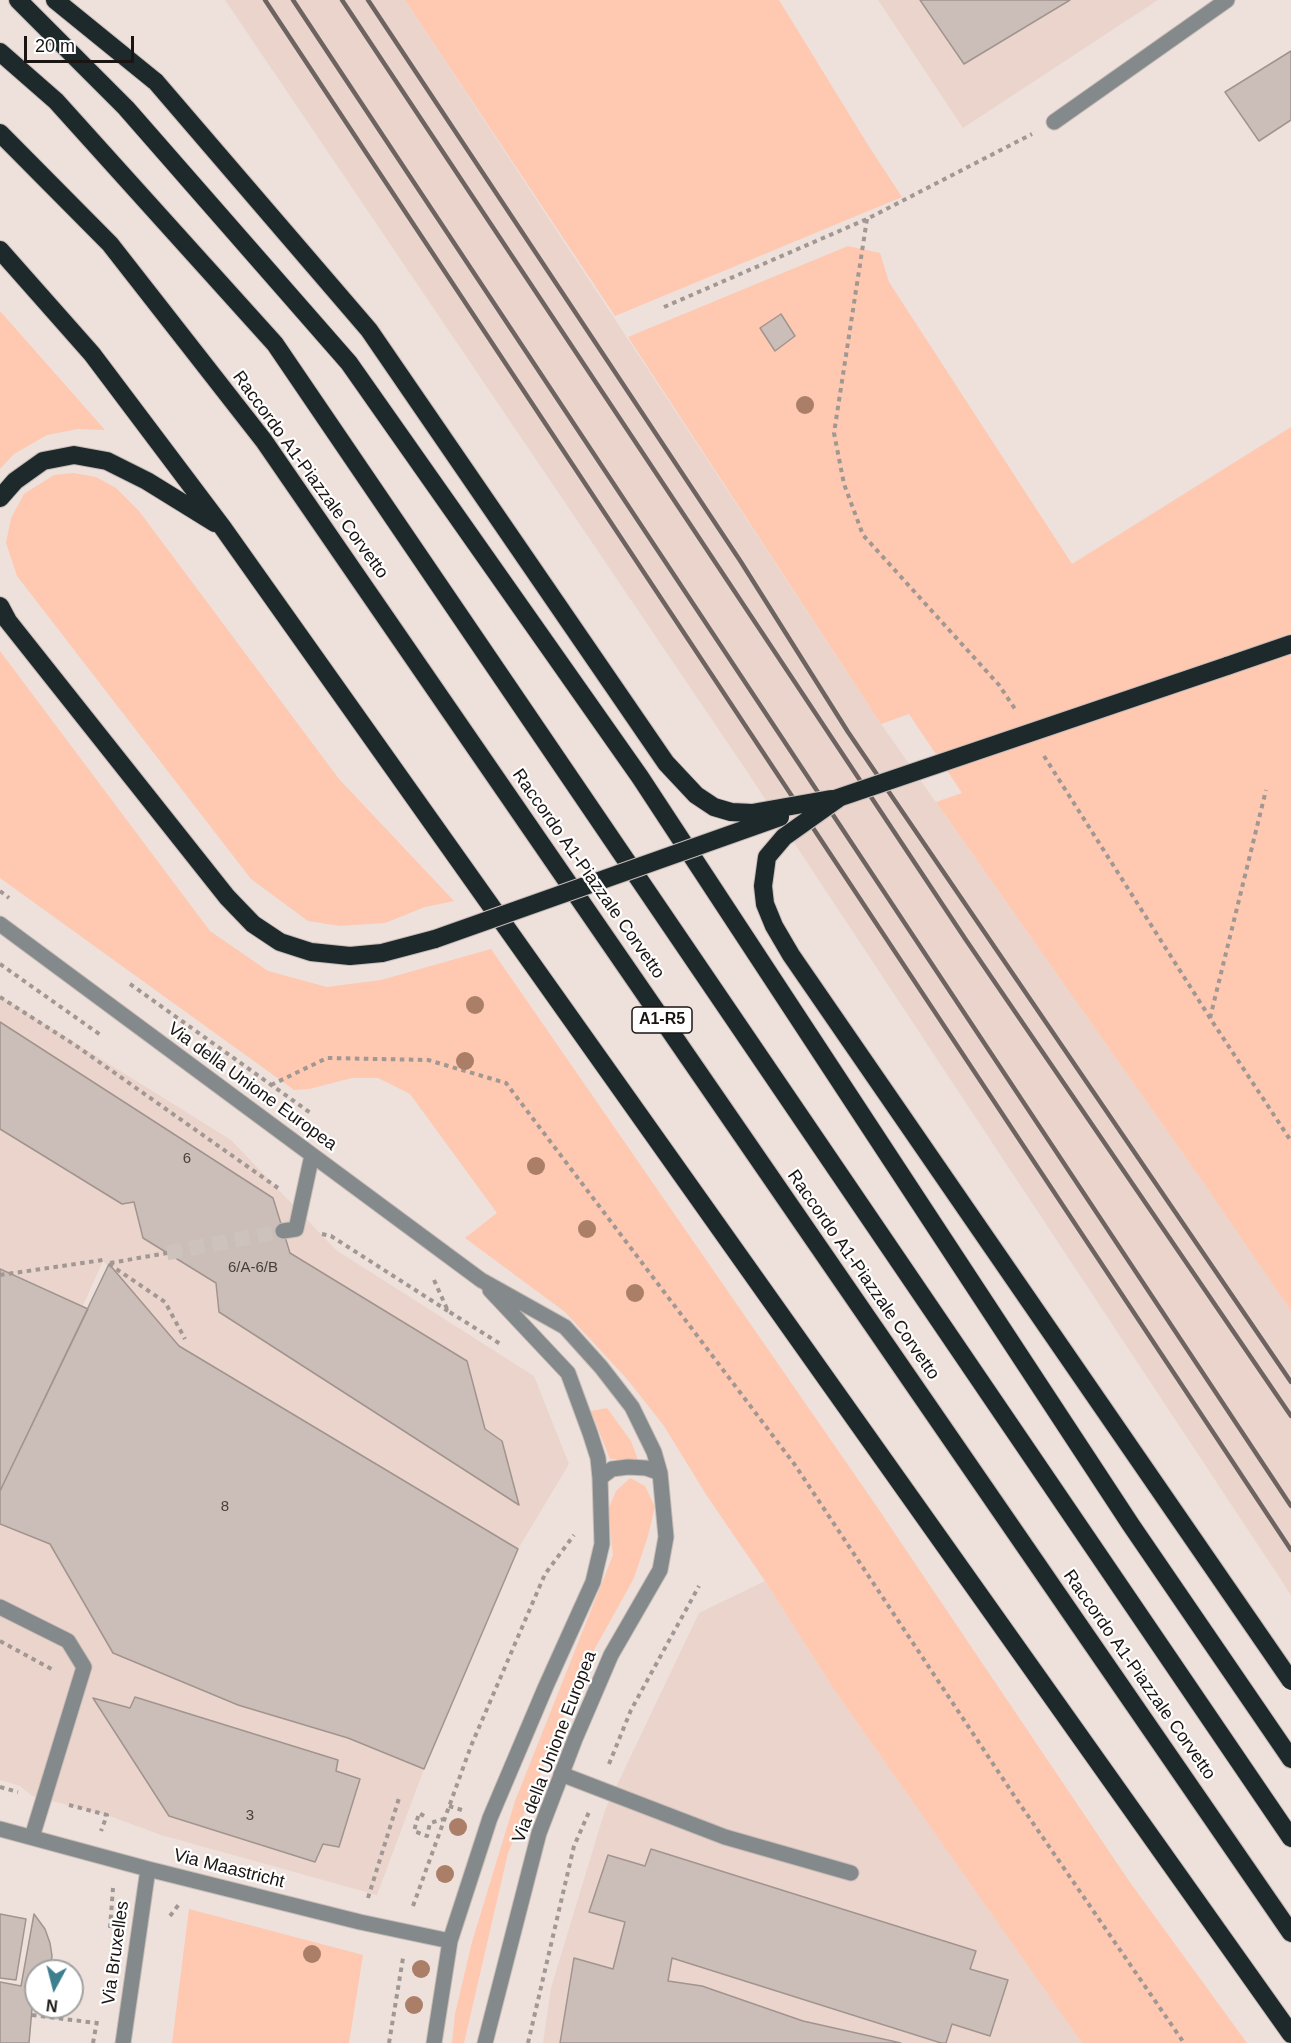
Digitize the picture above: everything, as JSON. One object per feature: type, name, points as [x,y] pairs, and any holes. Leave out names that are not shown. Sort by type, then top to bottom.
[{"type":"highway","points":[[18,0],[126,108],[349,363],[640,777],[1125,1515],[1291,1759]]},
{"type":"highway","points":[[55,0],[156,82],[369,330],[666,764],[696,795],[714,807],[731,812],[752,813],[839,798]]},
{"type":"highway","name":"Raccordo A1-Piazzale Corvetto","points":[[0,52],[56,101],[275,344],[1291,1838]]},
{"type":"highway","name":"Raccordo A1-Piazzale Corvetto","points":[[0,133],[110,244],[264,441],[1291,1933]]},
{"type":"highway","points":[[0,250],[92,354],[223,528],[1291,2034]]},
{"type":"highway","points":[[0,498],[15,480],[43,461],[74,455],[107,461],[147,481],[223,528]]},
{"type":"highway","points":[[0,606],[8,621],[219,887],[253,924],[280,942],[311,952],[350,956],[382,953],[435,939],[1291,644]]},
{"type":"highway","points":[[839,798],[784,837],[767,857],[763,886],[765,904],[774,926],[791,956],[1291,1682]]},
{"type":"street","points":[[1054,122],[1227,0]]},
{"type":"street","name":"Via della Unione Europea","points":[[0,924],[481,1280],[565,1327],[601,1367],[632,1407],[654,1452],[660,1473],[666,1537],[660,1570],[611,1654],[538,1833],[484,2043]]},
{"type":"street","points":[[290,1230],[312,1155]]},
{"type":"street","name":"Via della Unione Europea","points":[[434,2043],[450,1941],[490,1818],[593,1582],[602,1544],[600,1478],[597,1458],[568,1373],[481,1280]]},
{"type":"street","points":[[600,1478],[612,1469],[628,1467],[646,1468],[660,1473]]},
{"type":"street","points":[[0,1607],[68,1641],[84,1667],[32,1837]]},
{"type":"street","points":[[561,1774],[725,1837],[851,1873]]},
{"type":"street","name":"Via Maastricht","points":[[0,1828],[148,1869],[360,1922],[450,1941]]},
{"type":"street","name":"Via Bruxelles","points":[[123,2043],[148,1869]]},
{"type":"path","points":[[664,308],[867,219],[1054,122]]},
{"type":"path","points":[[867,219],[834,433],[844,484],[862,535],[999,685],[1018,715]]},
{"type":"path","points":[[1044,756],[1291,1141]]},
{"type":"path","points":[[1210,1018],[1266,790]]},
{"type":"path","points":[[0,891],[18,904]]},
{"type":"path","points":[[0,964],[109,1041]]},
{"type":"path","points":[[130,983],[312,1114]]},
{"type":"path","points":[[0,997],[75,1045],[278,1186],[290,1230],[331,1236],[504,1346]]},
{"type":"path","points":[[271,1085],[327,1058],[428,1060],[506,1083],[795,1465],[1015,1797],[1184,2043]]},
{"type":"path","points":[[168,1253],[109,1264],[165,1302],[185,1339]]},
{"type":"path","points":[[0,1275],[103,1260]]},
{"type":"path","points":[[425,1273],[434,1280],[448,1311]]},
{"type":"path","points":[[389,2043],[405,1932],[444,1819],[471,1746],[545,1574],[580,1526]]},
{"type":"path","points":[[360,1922],[400,1795]]},
{"type":"path","points":[[424,1816],[419,1813],[414,1832],[427,1836],[430,1823],[444,1819]]},
{"type":"path","points":[[110,1930],[113,1885]]},
{"type":"path","points":[[168,1922],[171,1911],[181,1902],[189,1900]]},
{"type":"path","points":[[93,2043],[98,2013]]},
{"type":"path","points":[[64,2019],[96,2023]]},
{"type":"shaded area","points":[[225,0],[405,0],[881,724],[1291,1311],[1291,1595],[746,770]]},
{"type":"shaded area","points":[[405,0],[779,0],[902,197],[615,316]]},
{"type":"shaded area","points":[[878,0],[1158,0],[963,128]]},
{"type":"shaded area","points":[[848,246],[880,253],[889,282],[1072,564],[1291,427],[1291,1311],[936,802],[962,793],[909,714],[881,724],[628,337]]},
{"type":"shaded area","points":[[0,311],[105,430],[78,429],[47,435],[14,454],[0,469]]},
{"type":"shaded area","points":[[74,473],[96,477],[116,488],[139,511],[339,779],[454,901],[425,907],[385,923],[340,926],[308,921],[251,879],[17,576],[6,543],[11,518],[24,494],[54,475]]},
{"type":"shaded area","points":[[0,651],[210,931],[268,971],[327,987],[381,980],[491,949],[875,1504],[1129,1881],[1247,2043],[1082,2043],[835,1691],[765,1581],[707,1496],[664,1426],[627,1379],[565,1312],[465,1238],[497,1213],[410,1094],[378,1078],[352,1078],[309,1089],[294,1090],[0,878]]},
{"type":"shaded area","points":[[0,996],[231,1140],[336,1250],[534,1376],[569,1464],[518,1549],[424,1769],[377,1895],[161,1835],[107,1815],[32,1796],[20,1786],[0,1780]],"holes":[[[103,1261],[108,1266],[2,1486],[1,1486]]]},
{"type":"shaded area","points":[[607,1408],[631,1441],[638,1460],[610,1459],[591,1411]]},
{"type":"shaded area","points":[[630,1478],[645,1486],[655,1507],[648,1536],[634,1578],[583,1670],[508,1853],[464,2043],[452,2043],[455,2014],[472,1942],[515,1801],[613,1555],[608,1510],[616,1491]]},
{"type":"shaded area","points":[[765,1581],[835,1691],[1082,2043],[543,2043],[551,1988],[605,1810],[699,1613]]},
{"type":"shaded area","points":[[189,1909],[363,1955],[349,2043],[172,2043]]},
{"type":"building","points":[[920,0],[1070,0],[964,64]]},
{"type":"building","points":[[1291,51],[1291,120],[1259,141],[1225,92]]},
{"type":"building","points":[[781,314],[795,336],[775,351],[760,328]]},
{"type":"building","points":[[0,1022],[273,1198],[290,1253],[467,1361],[485,1429],[502,1441],[519,1505],[219,1312],[216,1283],[143,1238],[134,1202],[122,1204],[0,1129]]},
{"type":"building","points":[[109,1264],[179,1346],[518,1549],[424,1769],[348,1738],[238,1705],[113,1653],[50,1544],[0,1524],[0,1491]]},
{"type":"building","points":[[0,1269],[88,1309],[0,1491]]},
{"type":"building","points":[[135,1697],[338,1760],[336,1771],[360,1779],[339,1847],[323,1844],[315,1862],[169,1816],[93,1698],[130,1708]]},
{"type":"building","points":[[651,1849],[976,1951],[970,1969],[1008,1980],[990,2036],[952,2024],[946,2043],[941,2043],[672,1958],[668,1981],[702,1986],[803,2021],[901,2043],[560,2043],[574,1958],[613,1969],[625,1922],[589,1912],[608,1855],[645,1866]]},
{"type":"building","points":[[0,1914],[26,1919],[16,1980],[0,1978]]},
{"type":"building","points":[[34,1914],[45,1929],[50,1943],[52,1959],[26,1959]]},
{"type":"building","points":[[24,1969],[24,2019],[31,2019],[29,2043],[0,2043],[0,1982],[21,1986]]},
{"type":"tunnel","points":[[167,1253],[283,1231]]},
{"type":"railway","points":[[265,0],[1291,1550]]},
{"type":"railway","points":[[293,0],[1291,1506]]},
{"type":"railway","points":[[342,0],[966,940],[1291,1416]]},
{"type":"railway","points":[[368,0],[741,562],[848,732],[1291,1382]]}]
